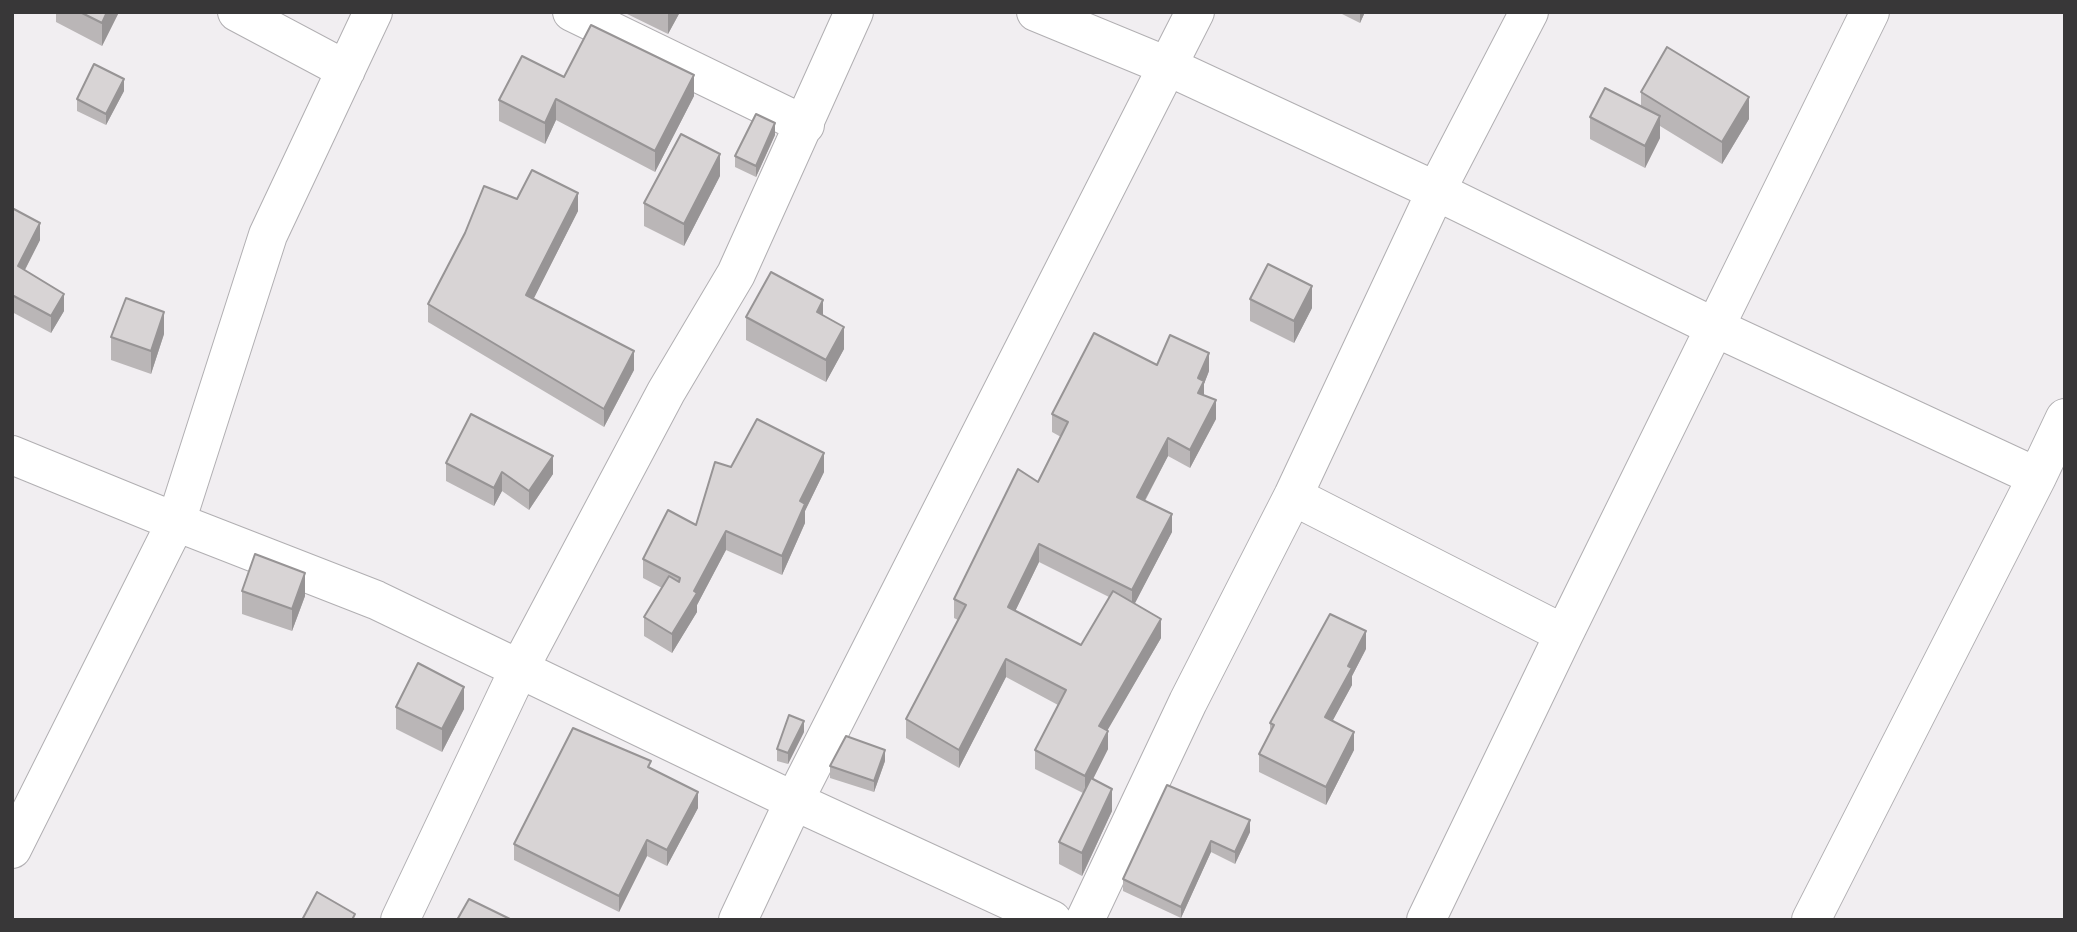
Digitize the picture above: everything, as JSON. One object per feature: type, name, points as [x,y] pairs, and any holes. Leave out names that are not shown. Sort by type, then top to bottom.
[{"type":"street","points":[[237,12],[346,70]]},
{"type":"street","points":[[12,849],[176,523],[268,235],[373,12]]},
{"type":"street","points":[[572,12],[805,125]]},
{"type":"street","points":[[400,920],[519,669],[666,392],[736,274],[855,12]]},
{"type":"street","points":[[1036,12],[1167,66],[1436,191],[1714,327],[2037,477]]},
{"type":"street","points":[[738,920],[794,801],[1195,12]]},
{"type":"street","points":[[1085,920],[1188,702],[1293,496],[1436,191],[1529,12]]},
{"type":"street","points":[[1426,920],[1870,12]]},
{"type":"street","points":[[1811,920],[2065,418]]},
{"type":"street","points":[[12,455],[176,523],[376,600],[794,801],[1052,920]]},
{"type":"street","points":[[1293,496],[1564,634]]},
{"type":"building","points":[[80,12],[107,12],[102,23]]},
{"type":"building","points":[[591,25],[694,75],[655,151],[556,99],[545,123],[499,100],[522,56],[564,77]]},
{"type":"building","points":[[1667,47],[1749,97],[1722,142],[1641,92]]},
{"type":"building","points":[[94,64],[124,79],[106,114],[77,99]]},
{"type":"building","points":[[1605,88],[1660,116],[1645,146],[1590,117]]},
{"type":"building","points":[[756,114],[775,123],[756,166],[735,156]]},
{"type":"building","points":[[681,134],[720,154],[684,224],[644,203]]},
{"type":"building","points":[[532,170],[578,193],[526,295],[634,351],[604,409],[428,304],[465,233],[484,186],[517,199]]},
{"type":"building","points":[[12,208],[40,223],[18,266],[64,294],[51,316],[12,295]]},
{"type":"building","points":[[1268,264],[1312,286],[1294,321],[1250,299]]},
{"type":"building","points":[[771,272],[823,300],[817,312],[844,327],[826,360],[746,317]]},
{"type":"building","points":[[126,298],[164,312],[151,351],[111,337]]},
{"type":"building","points":[[1094,333],[1157,365],[1170,335],[1209,353],[1198,378],[1204,381],[1198,393],[1216,400],[1190,450],[1168,438],[1137,497],[1172,514],[1132,590],[1039,544],[1008,607],[1081,645],[1113,591],[1161,619],[1099,726],[1108,731],[1085,776],[1035,750],[1066,690],[1006,659],[959,750],[906,719],[966,605],[954,599],[1018,469],[1038,482],[1068,422],[1052,414]]},
{"type":"building","points":[[471,414],[553,456],[529,491],[502,472],[494,488],[446,463]]},
{"type":"building","points":[[757,419],[824,453],[800,501],[805,504],[782,556],[726,531],[694,591],[697,593],[672,634],[644,617],[669,576],[679,582],[680,578],[643,559],[668,510],[696,525],[715,462],[731,467]]},
{"type":"building","points":[[255,554],[305,573],[292,609],[242,591]]},
{"type":"building","points":[[1330,614],[1366,631],[1348,666],[1352,668],[1325,717],[1354,732],[1326,787],[1259,754],[1274,725],[1270,723]]},
{"type":"building","points":[[418,663],[464,687],[442,729],[396,707]]},
{"type":"building","points":[[789,715],[804,721],[788,753],[777,749]]},
{"type":"building","points":[[573,728],[651,761],[648,767],[698,792],[667,850],[647,840],[619,896],[514,844]]},
{"type":"building","points":[[846,736],[885,750],[874,781],[830,766]]},
{"type":"building","points":[[1091,778],[1112,789],[1082,853],[1059,842]]},
{"type":"building","points":[[1167,785],[1250,820],[1235,852],[1211,841],[1181,907],[1123,879]]},
{"type":"building","points":[[317,892],[355,914],[352,920],[302,920]]},
{"type":"building","points":[[469,899],[512,920],[457,920]]}]
